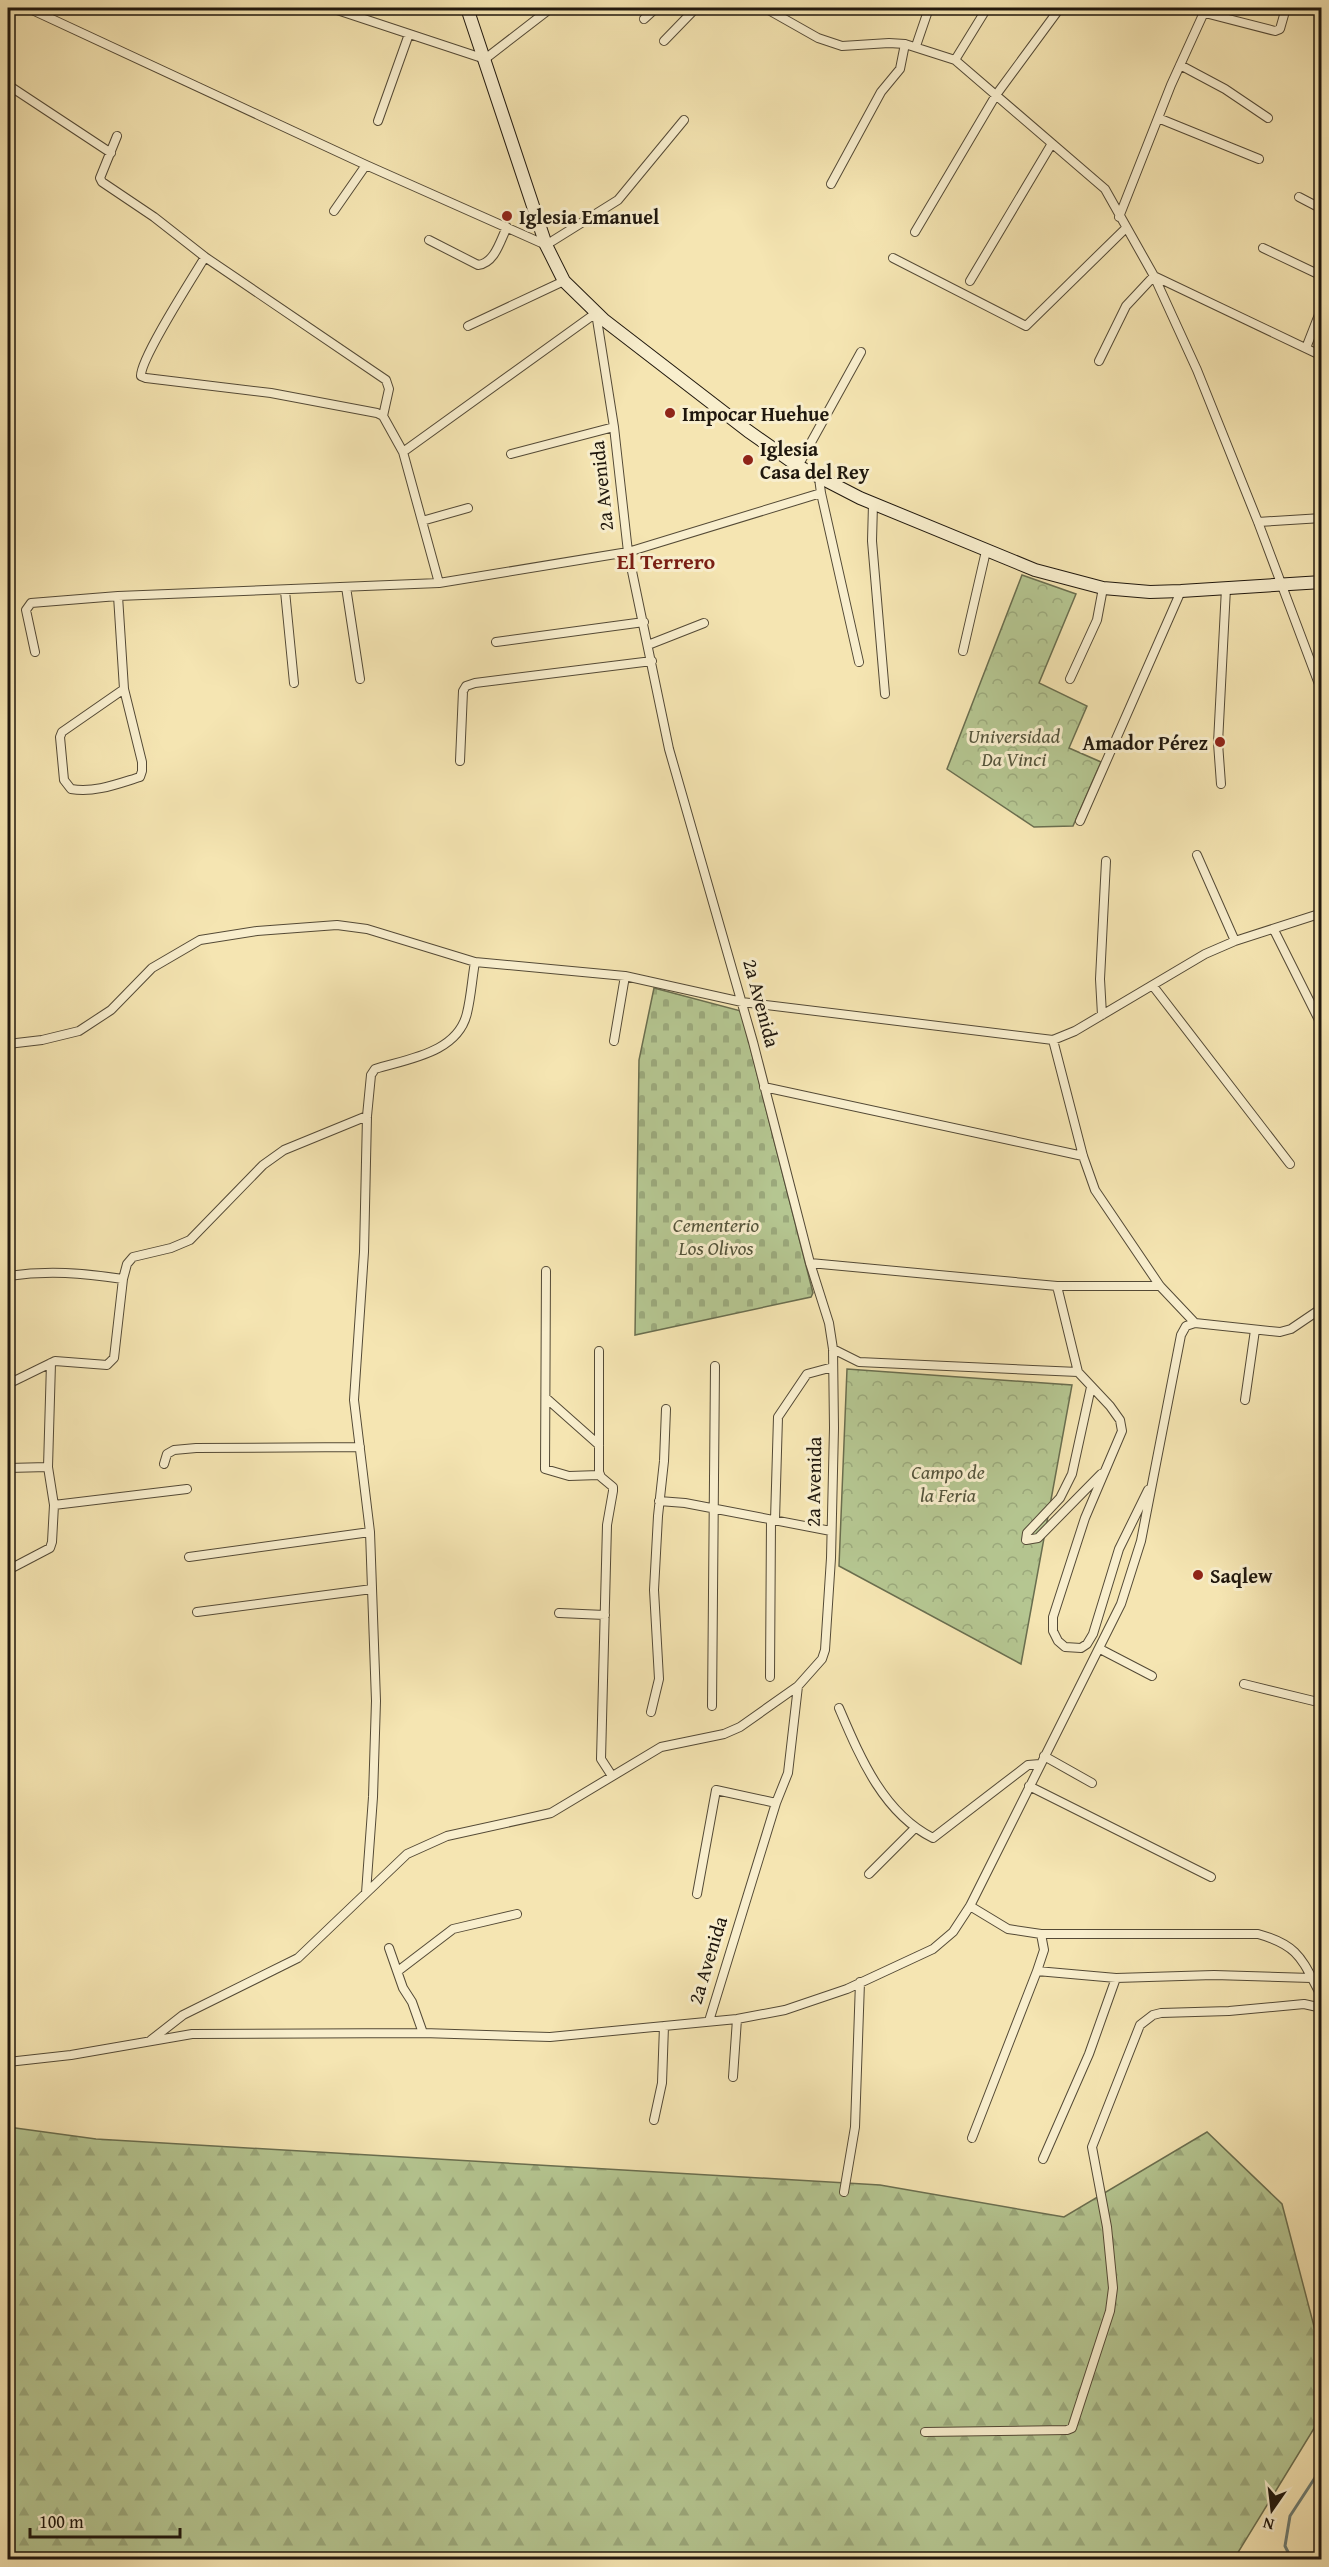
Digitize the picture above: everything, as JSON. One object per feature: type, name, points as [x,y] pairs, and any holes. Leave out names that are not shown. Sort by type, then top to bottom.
[{"type":"street","points":[[28,8],[366,165],[546,245]]},
{"type":"street","points":[[331,8],[485,59]]},
{"type":"street","points":[[467,8],[546,245],[564,281],[596,313],[798,466],[873,504],[986,551],[1035,570],[1102,588],[1181,591],[1322,582]]},
{"type":"street","points":[[485,59],[550,8]]},
{"type":"street","points":[[644,19],[656,8]]},
{"type":"street","points":[[664,41],[696,8]]},
{"type":"street","points":[[765,8],[818,38],[842,46],[905,44],[955,60],[1051,145],[1105,189],[1154,276],[1197,370],[1258,522],[1322,692]]},
{"type":"street","points":[[916,46],[929,8]]},
{"type":"street","points":[[955,60],[987,8]]},
{"type":"street","points":[[915,232],[996,95],[1060,8]]},
{"type":"street","points":[[1119,217],[1180,65],[1205,10],[1275,31],[1280,29],[1286,8]]},
{"type":"street","points":[[378,121],[409,34]]},
{"type":"street","points":[[831,184],[881,92],[900,69],[905,44]]},
{"type":"street","points":[[1180,65],[1225,89],[1268,118]]},
{"type":"street","points":[[8,85],[111,153]]},
{"type":"street","points":[[1158,118],[1259,159]]},
{"type":"street","points":[[546,245],[618,200],[684,120]]},
{"type":"street","points":[[117,136],[100,178],[102,182],[154,217],[205,257],[386,380],[389,389],[383,416]]},
{"type":"street","points":[[970,281],[1051,145]]},
{"type":"street","points":[[334,211],[366,165]]},
{"type":"street","points":[[1299,197],[1322,209]]},
{"type":"street","points":[[429,240],[478,265],[486,264],[491,259],[507,227]]},
{"type":"street","points":[[893,258],[1026,326],[1126,228]]},
{"type":"street","points":[[1263,248],[1322,276]]},
{"type":"street","points":[[205,257],[149,353],[140,370],[141,376],[271,393],[383,416],[403,452],[439,583]]},
{"type":"street","points":[[1154,276],[1322,356]]},
{"type":"street","points":[[1099,361],[1126,306],[1154,276]]},
{"type":"street","points":[[468,326],[564,281]]},
{"type":"street","points":[[1306,348],[1322,308]]},
{"type":"street","points":[[403,452],[596,313]]},
{"type":"street","name":"2a Avenida","points":[[596,313],[614,427],[628,552],[669,749],[742,1002],[810,1263],[829,1323],[833,1349],[831,1531],[825,1650],[822,1659],[798,1686],[788,1773],[776,1803],[709,2021]]},
{"type":"street","points":[[798,466],[861,352]]},
{"type":"street","points":[[511,453],[614,427]]},
{"type":"street","points":[[819,478],[859,662]]},
{"type":"street","points":[[35,652],[26,610],[32,603],[117,596],[439,583],[628,552],[821,493]]},
{"type":"street","points":[[873,504],[872,541],[885,694]]},
{"type":"street","points":[[422,521],[468,508]]},
{"type":"street","points":[[1258,522],[1322,518]]},
{"type":"street","points":[[963,651],[986,551]]},
{"type":"street","points":[[346,587],[360,679]]},
{"type":"street","points":[[1070,679],[1097,620],[1102,588]]},
{"type":"street","points":[[1221,784],[1218,743],[1226,588]]},
{"type":"street","points":[[285,591],[294,683]]},
{"type":"street","points":[[1080,821],[1181,591]]},
{"type":"street","points":[[117,596],[124,689],[142,762],[142,771],[140,777],[106,788],[83,791],[71,789],[64,780],[60,737],[62,732],[124,689]]},
{"type":"street","points":[[496,642],[644,622]]},
{"type":"street","points":[[648,645],[704,623]]},
{"type":"street","points":[[460,761],[463,691],[466,686],[475,683],[652,662]]},
{"type":"street","points":[[1197,855],[1235,940]]},
{"type":"street","points":[[1102,1015],[1100,979],[1106,861]]},
{"type":"street","points":[[8,1044],[42,1040],[79,1031],[111,1010],[152,968],[200,940],[257,931],[337,925],[367,929],[475,962],[625,976],[742,1002],[1053,1040],[1075,1031],[1205,954],[1235,940],[1274,930],[1322,913]]},
{"type":"street","points":[[1274,930],[1322,1026]]},
{"type":"street","points":[[366,1893],[373,1797],[376,1701],[370,1533],[354,1400],[364,1252],[367,1116],[371,1075],[375,1069],[431,1052],[448,1043],[458,1032],[467,1016],[475,962]]},
{"type":"street","points":[[614,1041],[625,976]]},
{"type":"street","points":[[1153,986],[1290,1164]]},
{"type":"street","points":[[1053,1040],[1083,1155],[1095,1190],[1160,1286],[1195,1323]]},
{"type":"street","points":[[764,1087],[1083,1155]]},
{"type":"street","points":[[8,1384],[60,1360],[107,1365],[114,1358],[123,1279],[127,1264],[133,1257],[171,1248],[190,1240],[263,1165],[284,1150],[367,1116]]},
{"type":"street","points":[[810,1263],[1057,1286],[1160,1286]]},
{"type":"street","points":[[8,1276],[40,1271],[123,1279]]},
{"type":"street","points":[[546,1271],[545,1468],[569,1476],[600,1475],[613,1487],[607,1526],[601,1759],[612,1776]]},
{"type":"street","points":[[1057,1286],[1078,1372],[1110,1406],[1119,1420],[1122,1431],[1085,1518],[1053,1617],[1053,1631],[1058,1641],[1065,1647],[1081,1648],[1087,1644],[1093,1634],[1119,1549],[1155,1476]]},
{"type":"street","points":[[8,2062],[71,2055],[192,2034],[423,2033],[550,2037],[737,2019],[785,2010],[860,1982],[933,1949],[953,1932],[970,1906],[1121,1604],[1155,1476],[1181,1335],[1186,1326],[1195,1323],[1280,1332],[1291,1329],[1322,1308]]},
{"type":"street","points":[[1245,1400],[1255,1330]]},
{"type":"street","points":[[833,1349],[859,1362],[1078,1372]]},
{"type":"street","points":[[599,1351],[600,1475]]},
{"type":"street","points":[[8,1570],[50,1548],[54,1504],[48,1467],[51,1363]]},
{"type":"street","points":[[712,1706],[715,1366]]},
{"type":"street","points":[[770,1677],[773,1520],[778,1417],[807,1374],[833,1367]]},
{"type":"street","points":[[1091,1387],[1072,1474],[1060,1498],[1026,1533],[1026,1540],[1038,1538],[1106,1469]]},
{"type":"street","points":[[546,1398],[599,1445]]},
{"type":"street","points":[[651,1712],[659,1679],[654,1590],[666,1409]]},
{"type":"street","points":[[164,1464],[167,1454],[174,1450],[196,1448],[360,1447]]},
{"type":"street","points":[[8,1468],[48,1467]]},
{"type":"street","points":[[54,1504],[187,1489]]},
{"type":"street","points":[[659,1501],[831,1531]]},
{"type":"street","points":[[189,1557],[370,1533]]},
{"type":"street","points":[[197,1612],[372,1589]]},
{"type":"street","points":[[559,1613],[605,1615]]},
{"type":"street","points":[[1100,1649],[1152,1676]]},
{"type":"street","points":[[1244,1684],[1322,1703]]},
{"type":"street","points":[[151,2040],[183,2015],[298,1958],[407,1854],[447,1836],[552,1813],[661,1747],[724,1734],[740,1727],[798,1686]]},
{"type":"street","points":[[839,1708],[866,1769],[887,1798],[915,1828],[936,1838],[1028,1765],[1042,1760],[1092,1783]]},
{"type":"street","points":[[1029,1786],[1211,1877]]},
{"type":"street","points":[[697,1894],[716,1790],[776,1803]]},
{"type":"street","points":[[869,1874],[915,1828]]},
{"type":"street","points":[[970,1906],[1008,1929],[1041,1935],[1258,1934],[1286,1944],[1298,1953],[1322,1997]]},
{"type":"street","points":[[398,1971],[453,1929],[517,1914]]},
{"type":"street","points":[[972,2138],[1038,1971],[1044,1950],[1041,1935]]},
{"type":"street","points":[[389,1948],[403,1988],[412,2002],[423,2033]]},
{"type":"street","points":[[1038,1971],[1116,1978],[1214,1975],[1311,1978]]},
{"type":"street","points":[[1043,2159],[1089,2054],[1116,1978]]},
{"type":"street","points":[[844,2192],[855,2127],[860,1982]]},
{"type":"street","points":[[926,2432],[1067,2430],[1072,2428],[1110,2311],[1113,2288],[1107,2227],[1092,2147],[1140,2025],[1152,2014],[1161,2013],[1229,2011],[1304,2004],[1322,2008]]},
{"type":"street","points":[[733,2077],[737,2019]]},
{"type":"street","points":[[654,2120],[662,2083],[664,2026]]},
{"type":"green space","name":"Universidad Da Vinci","points":[[1022,575],[1076,594],[1039,683],[1087,706],[1069,748],[1101,762],[1073,826],[1034,827],[947,769]]},
{"type":"green space","name":"Cementerio Los Olivos","points":[[654,988],[741,1011],[813,1293],[811,1297],[635,1335],[639,1060]]},
{"type":"green space","name":"Campo de la Feria","points":[[847,1369],[1072,1385],[1021,1664],[839,1566]]},
{"type":"green space","points":[[8,2127],[96,2139],[880,2185],[1064,2217],[1207,2132],[1282,2204],[1321,2353],[1321,2417],[1234,2559],[8,2560]]},
{"type":"waterway","points":[[1292,2560],[1285,2546],[1290,2516],[1322,2467]]},
{"type":"place","name":"Iglesia Emanuel","points":[[507,216]]},
{"type":"place","name":"Impocar Huehue","points":[[670,413]]},
{"type":"place","name":"Iglesia Casa del Rey","points":[[748,460]]},
{"type":"place","name":"Amador Pérez","points":[[1220,742]]},
{"type":"place","name":"Saqlew","points":[[1198,1575]]},
{"type":"district","name":"El Terrero","points":[[666,561]]}]
